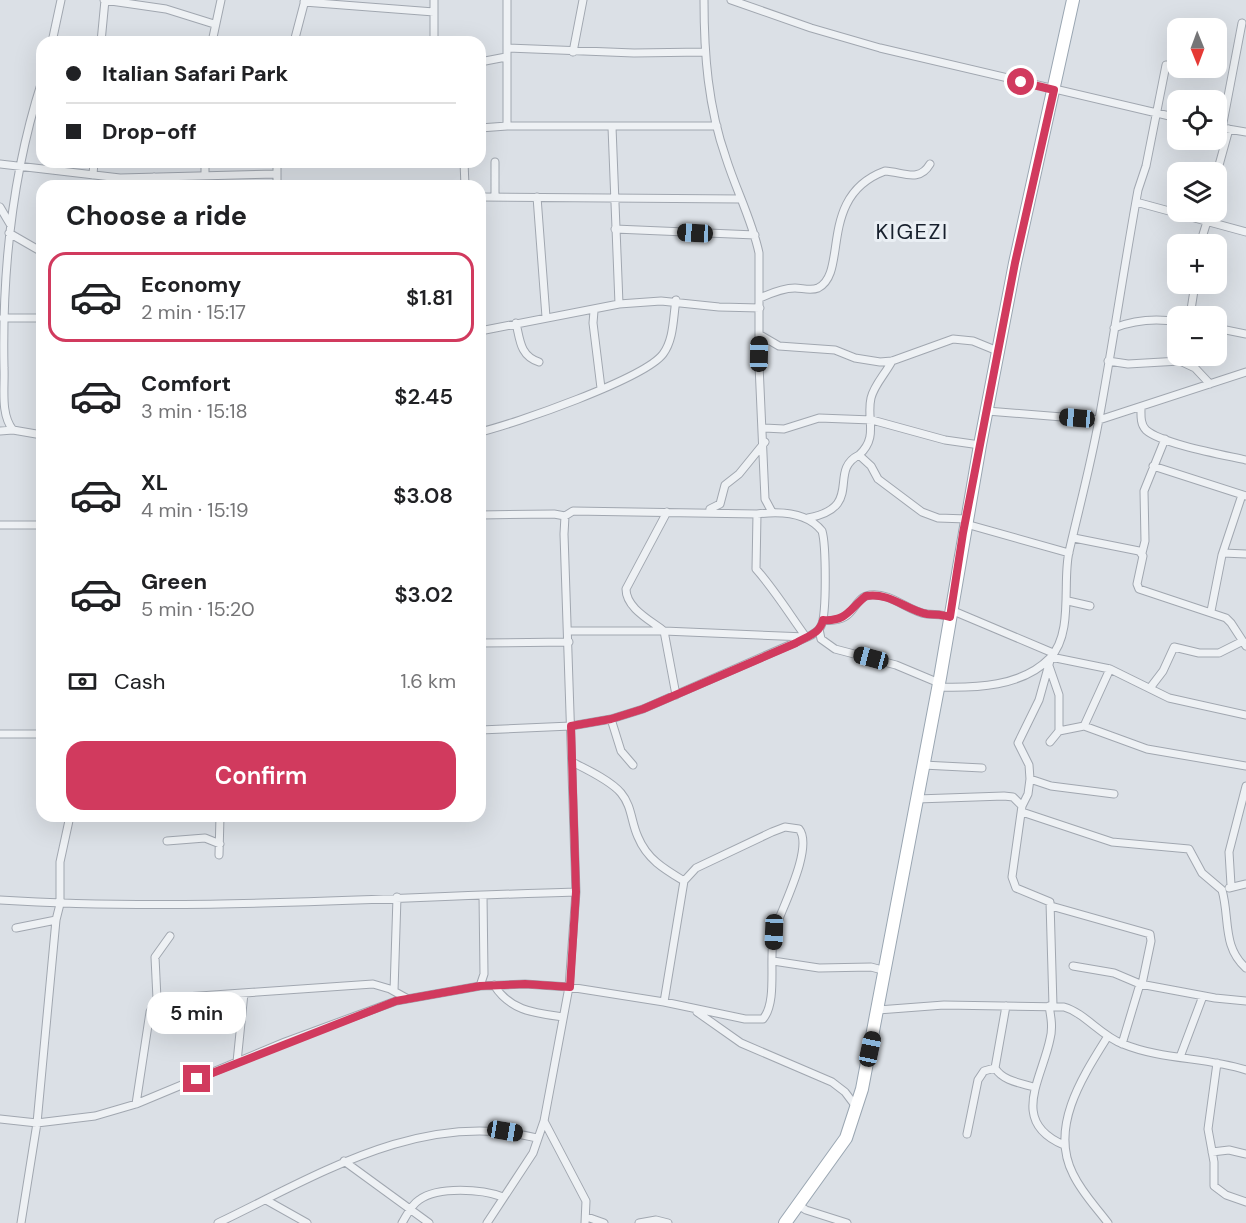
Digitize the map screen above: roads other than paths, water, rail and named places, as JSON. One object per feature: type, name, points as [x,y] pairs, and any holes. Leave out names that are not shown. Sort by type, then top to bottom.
[{"type":"main road","points":[[785,1223],[846,1138],[857,1108],[918,799],[966,522],[1000,352],[1015,263],[1073,0]]},
{"type":"street","points":[[53,36],[61,0]]},
{"type":"street","points":[[102,36],[105,0],[166,9],[214,24]]},
{"type":"street","points":[[212,36],[221,0]]},
{"type":"street","points":[[434,0],[434,36]]},
{"type":"street","points":[[507,0],[507,126]]},
{"type":"street","points":[[573,52],[583,0]]},
{"type":"street","points":[[704,0],[704,52],[717,126],[755,235],[759,253],[765,499],[772,512]]},
{"type":"street","points":[[731,0],[750,3],[811,28],[880,48],[1167,115]]},
{"type":"street","points":[[296,36],[305,1],[434,12]]},
{"type":"street","points":[[1227,102],[1242,23]]},
{"type":"street","points":[[507,48],[573,52],[704,52]]},
{"type":"street","points":[[486,61],[506,57]]},
{"type":"street","points":[[1064,1145],[1048,1137],[1035,1118],[1032,1103],[1034,1087],[1052,1033],[1051,906],[1047,899],[1020,891],[1012,881],[1022,809],[1028,794],[1030,779],[1029,765],[1018,743],[1039,700],[1068,601],[1069,553],[1099,420],[1136,202],[1146,166],[1167,65]]},
{"type":"street","points":[[13,430],[7,419],[3,291],[19,168],[36,104]]},
{"type":"street","points":[[486,128],[717,126]]},
{"type":"street","points":[[612,127],[619,304]]},
{"type":"street","points":[[1227,129],[1246,132]]},
{"type":"street","points":[[495,162],[495,197]]},
{"type":"street","points":[[0,164],[93,175],[112,180]]},
{"type":"street","points":[[760,298],[783,290],[817,289],[825,283],[831,275],[837,232],[853,191],[878,173],[892,171],[916,176],[923,174],[930,164]]},
{"type":"street","points":[[93,175],[94,168]]},
{"type":"street","points":[[205,175],[206,168]]},
{"type":"street","points":[[277,168],[277,180]]},
{"type":"street","points":[[133,180],[153,177],[277,174]]},
{"type":"street","points":[[486,197],[741,199]]},
{"type":"street","points":[[537,197],[546,317]]},
{"type":"street","points":[[1136,202],[1167,210]]},
{"type":"street","points":[[0,207],[10,224]]},
{"type":"street","points":[[1210,222],[1246,232]]},
{"type":"street","points":[[615,229],[755,235]]},
{"type":"street","points":[[9,233],[36,249]]},
{"type":"street","points":[[486,330],[546,317],[594,311],[619,304],[676,300],[719,307],[760,308]]},
{"type":"street","points":[[486,431],[511,425],[628,377],[662,355],[671,339],[676,300]]},
{"type":"street","points":[[594,311],[593,323],[601,388]]},
{"type":"street","points":[[3,318],[36,318]]},
{"type":"street","points":[[1114,328],[1129,322],[1167,321]]},
{"type":"street","points":[[516,323],[523,351],[527,357],[539,362]]},
{"type":"street","points":[[1227,330],[1246,334]]},
{"type":"street","points":[[760,335],[779,346],[835,350],[855,358],[880,362],[892,361],[953,339],[973,341],[1000,352]]},
{"type":"street","points":[[486,515],[554,514],[565,516],[573,511],[704,511],[757,514],[772,512],[808,518],[829,513],[835,508],[845,490],[844,472],[850,462],[860,455],[871,438],[871,398],[892,361]]},
{"type":"street","points":[[1108,361],[1128,364],[1180,361],[1195,368],[1210,384]]},
{"type":"street","points":[[987,411],[1099,420],[1246,372]]},
{"type":"street","points":[[1141,407],[1144,428],[1165,439],[1246,460]]},
{"type":"street","points":[[764,428],[784,429],[819,418],[872,420],[945,440],[980,445]]},
{"type":"street","points":[[0,430],[7,419]]},
{"type":"street","points":[[0,430],[36,434]]},
{"type":"street","points":[[1150,688],[1163,671],[1174,646],[1199,653],[1219,653],[1245,644],[1231,622],[1211,611],[1139,589],[1137,584],[1145,541],[1144,491],[1165,439]]},
{"type":"street","points":[[704,511],[720,504],[725,485],[739,474],[765,442]]},
{"type":"street","points":[[860,455],[871,466],[878,479],[922,512],[938,518],[966,522],[1069,553]]},
{"type":"street","points":[[1153,466],[1244,495],[1223,553],[1211,611]]},
{"type":"street","points":[[667,512],[626,589],[628,602],[664,631],[676,695]]},
{"type":"street","points":[[757,514],[756,569],[767,580],[782,606],[806,637]]},
{"type":"street","points":[[487,1223],[525,1167],[544,1121],[570,987],[576,892],[565,516]]},
{"type":"street","points":[[486,730],[571,726],[611,719],[676,695],[806,637],[819,629],[823,620],[824,537],[817,524],[808,518]]},
{"type":"street","points":[[0,525],[36,525]]},
{"type":"street","points":[[1074,538],[1142,553]]},
{"type":"street","points":[[1223,553],[1246,554]]},
{"type":"street","points":[[823,620],[842,619],[853,611],[863,598],[871,595],[898,601],[927,614],[935,612],[951,614],[1052,655],[1110,669],[1169,698],[1246,715]]},
{"type":"street","points":[[1068,601],[1090,606]]},
{"type":"street","points":[[819,629],[821,639],[835,649],[896,665],[939,685],[965,688],[988,686],[1031,672],[1052,655]]},
{"type":"street","points":[[569,631],[664,631],[806,637]]},
{"type":"street","points":[[486,643],[569,642]]},
{"type":"street","points":[[1049,666],[1059,695],[1059,731],[1050,742]]},
{"type":"street","points":[[1084,726],[1110,669]]},
{"type":"street","points":[[611,719],[621,751],[633,765]]},
{"type":"street","points":[[1059,731],[1084,726],[1147,749],[1246,766]]},
{"type":"street","points":[[0,734],[36,734]]},
{"type":"street","points":[[574,764],[621,793],[630,808],[638,837],[647,853],[656,864],[684,881]]},
{"type":"street","points":[[923,765],[982,768]]},
{"type":"street","points":[[1030,779],[1052,786],[1114,794]]},
{"type":"street","points":[[1224,896],[1232,885],[1228,852],[1246,786]]},
{"type":"street","points":[[918,799],[1013,797],[1022,809],[1112,842],[1186,848],[1192,852],[1202,873],[1220,885],[1224,896],[1229,946],[1234,956],[1246,968]]},
{"type":"street","points":[[21,1223],[37,1123],[56,920],[60,903],[60,862],[69,822]]},
{"type":"street","points":[[219,855],[220,822]]},
{"type":"street","points":[[0,1119],[37,1123],[95,1116],[136,1104],[358,1014],[408,999],[480,986],[570,987],[763,1019],[769,1004],[774,932],[792,886],[802,851],[803,839],[799,829],[785,827],[772,832],[696,868],[684,881],[664,1002]]},
{"type":"street","points":[[167,841],[205,838],[220,844]]},
{"type":"street","points":[[1232,885],[1246,884]]},
{"type":"street","points":[[0,900],[60,903],[258,903],[576,892]]},
{"type":"street","points":[[480,986],[484,974],[483,895]]},
{"type":"street","points":[[394,991],[397,897]]},
{"type":"street","points":[[1051,906],[1150,934],[1151,941],[1141,984],[1122,1044]]},
{"type":"street","points":[[16,928],[56,920]]},
{"type":"street","points":[[136,1104],[150,1012],[157,999],[155,957],[170,936]]},
{"type":"street","points":[[773,962],[819,968],[886,970]]},
{"type":"street","points":[[1073,966],[1114,973],[1141,984],[1203,996],[1246,1000]]},
{"type":"street","points":[[157,999],[360,984],[378,985],[408,999]]},
{"type":"street","points":[[494,985],[510,1003],[521,1010],[563,1017]]},
{"type":"street","points":[[237,1062],[244,993]]},
{"type":"street","points":[[1180,1057],[1203,996]]},
{"type":"street","points":[[878,1010],[944,1005],[1051,1006],[1072,1010],[1122,1044],[1246,1070]]},
{"type":"street","points":[[1006,1006],[995,1068],[1000,1075],[1034,1087]]},
{"type":"street","points":[[692,1009],[741,1043],[832,1082],[845,1092],[857,1108]]},
{"type":"street","points":[[1108,1036],[1076,1091],[1064,1145],[1068,1163],[1076,1180],[1108,1223]]},
{"type":"street","points":[[1216,1063],[1208,1129],[1214,1186],[1226,1195],[1246,1202]]},
{"type":"street","points":[[967,1134],[978,1080],[984,1071],[995,1068]]},
{"type":"street","points":[[544,1121],[586,1201],[586,1220],[604,1223]]},
{"type":"street","points":[[219,1223],[344,1161],[384,1146],[456,1132],[492,1129],[537,1138]]},
{"type":"street","points":[[1212,1152],[1233,1151],[1246,1154]]},
{"type":"street","points":[[344,1161],[429,1223]]},
{"type":"street","points":[[402,1223],[419,1199],[461,1190],[487,1191],[503,1197]]},
{"type":"street","points":[[266,1200],[307,1223]]},
{"type":"street","points":[[798,1204],[806,1210],[847,1223]]},
{"type":"street","points":[[639,1223],[656,1220],[668,1223]]},
{"type":"district","name":"KIGEZI","points":[[912,231]]}]
